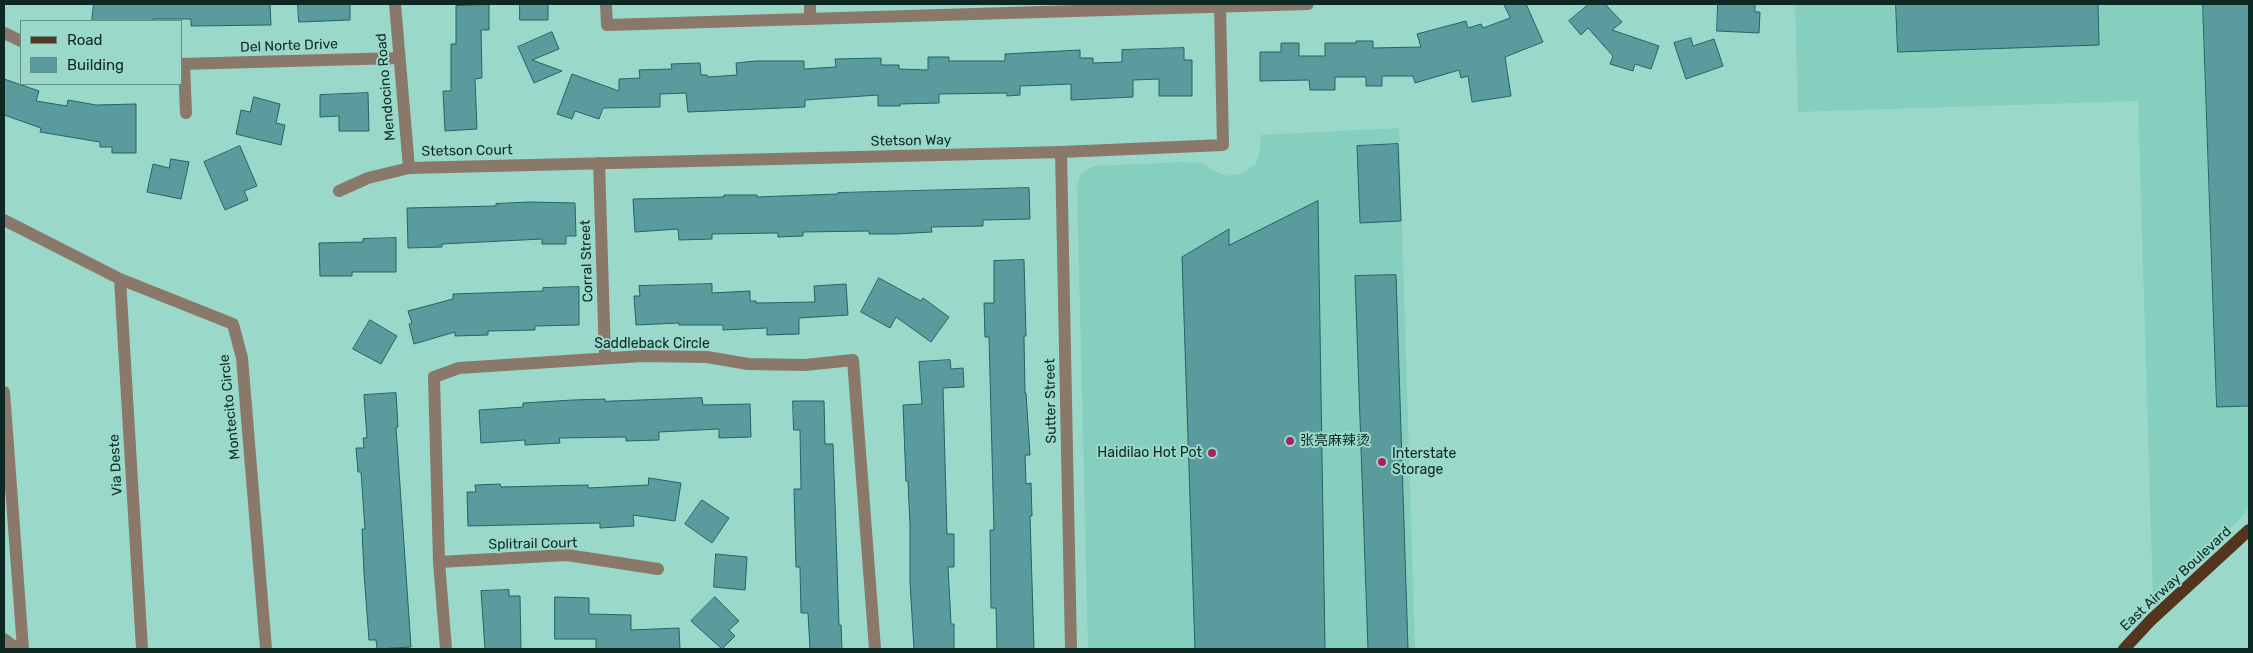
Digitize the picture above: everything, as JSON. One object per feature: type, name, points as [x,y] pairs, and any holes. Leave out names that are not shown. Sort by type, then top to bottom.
[{"type":"main road","name":"East Airway Boulevard","points":[[2124,649],[2151,620],[2249,530]]},
{"type":"street","name":"Mendocino Road","points":[[395,4],[398,58],[409,168]]},
{"type":"street","points":[[606,4],[607,25],[1308,4]]},
{"type":"street","points":[[810,4],[810,20]]},
{"type":"street","name":"Stetson Way","points":[[599,163],[1061,152],[1223,145],[1220,7]]},
{"type":"street","points":[[4,33],[20,41]]},
{"type":"street","name":"Del Norte Drive","points":[[183,64],[398,58]]},
{"type":"street","points":[[183,64],[186,113]]},
{"type":"street","name":"Sutter Street","points":[[1061,152],[1070,649]]},
{"type":"street","name":"Stetson Court","points":[[339,191],[368,178],[409,168],[599,163]]},
{"type":"street","name":"Corral Street","points":[[599,163],[605,357]]},
{"type":"street","name":"Montecito Circle","points":[[4,220],[120,279],[233,324],[242,358],[266,649]]},
{"type":"street","name":"Via Deste","points":[[120,279],[142,649]]},
{"type":"street","name":"Saddleback Circle","points":[[446,649],[438,562],[434,377],[459,368],[605,357],[707,357],[748,364],[804,366],[853,360],[875,649]]},
{"type":"street","points":[[4,392],[23,649]]},
{"type":"street","name":"Splitrail Court","points":[[438,562],[567,555],[658,569]]},
{"type":"street","points":[[4,639],[17,649]]},
{"type":"shaded area","points":[[1795,4],[2249,4],[2249,508],[2236,523],[2153,600],[2138,101],[1798,112]]},
{"type":"shaded area","points":[[1399,128],[1415,649],[1088,649],[1077,185],[1081,173],[1093,166],[1183,162],[1203,163],[1216,172],[1228,176],[1243,173],[1256,164],[1260,150],[1261,135]]},
{"type":"building","points":[[94,4],[270,4],[271,25],[191,26],[191,19],[92,20]]},
{"type":"building","points":[[298,4],[350,4],[350,20],[299,22]]},
{"type":"building","points":[[520,4],[548,4],[548,20],[520,20]]},
{"type":"building","points":[[1504,4],[1526,4],[1543,42],[1505,57],[1511,96],[1472,102],[1468,76],[1461,78],[1459,70],[1415,83],[1413,76],[1382,76],[1382,86],[1366,86],[1366,77],[1335,77],[1335,90],[1310,90],[1309,80],[1260,81],[1260,52],[1281,52],[1281,43],[1299,43],[1299,56],[1325,56],[1325,43],[1373,41],[1373,48],[1421,47],[1417,34],[1466,21],[1468,28],[1481,24],[1483,28],[1510,18]]},
{"type":"building","points":[[1589,4],[1605,4],[1622,22],[1612,30],[1659,46],[1651,69],[1635,64],[1633,71],[1610,64],[1613,56],[1588,28],[1581,35],[1569,21]]},
{"type":"building","points":[[1718,4],[1755,4],[1755,12],[1760,12],[1759,33],[1717,31]]},
{"type":"building","points":[[1896,4],[2098,4],[2099,45],[1898,52]]},
{"type":"building","points":[[2203,4],[2249,4],[2249,406],[2217,407]]},
{"type":"building","points":[[489,5],[489,30],[481,30],[482,78],[475,79],[477,129],[445,131],[443,91],[451,91],[451,44],[456,44],[456,6]]},
{"type":"building","points":[[552,32],[559,49],[532,60],[562,71],[534,83],[518,47]]},
{"type":"building","points":[[1691,38],[1693,46],[1714,39],[1723,66],[1686,79],[1674,43]]},
{"type":"building","points":[[1184,48],[1184,60],[1192,60],[1192,96],[1159,96],[1159,79],[1133,80],[1133,97],[1071,100],[1071,84],[1020,86],[1020,95],[1007,96],[1007,93],[939,94],[939,103],[900,104],[900,106],[878,106],[878,95],[805,100],[805,107],[688,112],[686,93],[660,94],[660,107],[603,108],[599,119],[575,111],[572,119],[557,114],[572,74],[619,91],[619,79],[640,78],[639,70],[672,69],[671,64],[700,63],[701,75],[707,75],[708,77],[737,75],[736,63],[756,61],[804,61],[804,69],[836,67],[835,59],[881,58],[881,65],[899,65],[899,69],[928,70],[928,57],[949,57],[949,61],[1005,61],[1005,54],[1080,50],[1080,58],[1093,58],[1093,63],[1122,62],[1122,50]]},
{"type":"building","points":[[4,79],[39,91],[36,101],[67,106],[68,100],[96,105],[136,104],[136,153],[112,153],[112,147],[100,147],[100,142],[40,132],[41,128],[4,115]]},
{"type":"building","points":[[368,93],[369,131],[339,131],[339,116],[320,117],[320,95]]},
{"type":"building","points":[[254,97],[280,104],[276,123],[285,125],[281,145],[236,134],[241,110],[250,112]]},
{"type":"building","points":[[1398,144],[1401,221],[1360,223],[1357,146]]},
{"type":"building","points":[[240,146],[257,186],[244,191],[248,200],[225,210],[204,162]]},
{"type":"building","points":[[171,159],[189,162],[181,199],[147,192],[153,164],[169,168]]},
{"type":"building","points":[[1029,188],[1030,219],[983,220],[983,226],[931,227],[932,232],[869,234],[869,231],[803,232],[803,236],[778,237],[778,233],[712,234],[712,239],[679,240],[678,229],[635,232],[633,199]]},
{"type":"building","points":[[1318,201],[1325,649],[1195,649],[1182,257],[1229,229],[1229,245]]},
{"type":"building","points":[[530,202],[575,203],[576,236],[566,236],[566,244],[542,244],[542,239],[442,244],[442,247],[408,248],[407,208],[496,206],[496,204]]},
{"type":"building","points":[[396,238],[396,272],[352,272],[352,276],[320,276],[319,243],[363,242],[363,239]]},
{"type":"building","points":[[1024,260],[1025,393],[1030,455],[1025,455],[1026,484],[1031,483],[1032,516],[1030,516],[1034,649],[997,649],[996,608],[991,608],[990,530],[994,530],[989,337],[985,337],[984,303],[994,303],[994,261]]},
{"type":"building","name":"Interstate Storage","points":[[1396,275],[1408,649],[1368,649],[1355,276]]},
{"type":"building","points":[[879,278],[921,301],[923,298],[949,317],[931,342],[896,317],[890,328],[861,312]]},
{"type":"building","points":[[712,284],[712,293],[750,291],[750,301],[756,301],[756,303],[815,302],[814,286],[846,284],[848,315],[799,318],[799,334],[767,335],[767,328],[723,330],[723,325],[679,325],[679,323],[636,325],[634,296],[640,296],[639,286]]},
{"type":"building","points":[[579,287],[579,325],[535,326],[535,330],[488,331],[488,335],[455,336],[455,332],[414,344],[409,324],[412,323],[408,311],[453,299],[453,294],[543,291],[543,288]]},
{"type":"building","points":[[370,320],[397,336],[381,364],[353,349]]},
{"type":"building","points":[[950,360],[951,369],[963,368],[964,387],[943,388],[947,534],[954,534],[954,567],[948,567],[951,624],[954,624],[954,649],[914,649],[910,582],[910,525],[903,405],[922,404],[919,362]]},
{"type":"building","points":[[396,393],[398,427],[396,427],[411,647],[377,649],[376,640],[369,640],[362,529],[365,529],[361,472],[358,472],[356,448],[364,448],[363,438],[367,438],[364,395]]},
{"type":"building","points":[[702,398],[703,405],[750,404],[751,437],[719,438],[719,429],[659,432],[659,440],[626,441],[626,437],[559,438],[560,443],[525,445],[525,440],[481,443],[479,410],[523,407],[523,403],[573,400]]},
{"type":"building","points":[[793,401],[824,401],[825,444],[833,444],[839,625],[841,625],[842,649],[810,649],[808,613],[801,613],[800,567],[796,567],[794,489],[801,489],[800,430],[794,430]]},
{"type":"building","points":[[649,478],[681,483],[675,521],[633,515],[634,526],[600,528],[600,523],[468,526],[467,492],[476,492],[475,485],[500,484],[501,487],[588,485],[588,488],[648,485]]},
{"type":"building","points":[[702,500],[729,518],[712,543],[685,524]]},
{"type":"building","points":[[716,554],[747,557],[745,590],[714,587]]},
{"type":"building","points":[[509,590],[509,596],[520,596],[521,649],[485,649],[481,591]]},
{"type":"building","points":[[555,597],[589,598],[589,614],[631,615],[631,630],[679,628],[680,649],[596,649],[596,639],[555,639]]},
{"type":"building","points":[[715,597],[739,621],[729,630],[735,636],[722,649],[691,621]]},
{"type":"place","name":"张亮麻辣烫","points":[[1290,441]]},
{"type":"place","name":"Haidilao Hot Pot","points":[[1212,453]]},
{"type":"place","name":"Interstate Storage","points":[[1382,462]]}]
